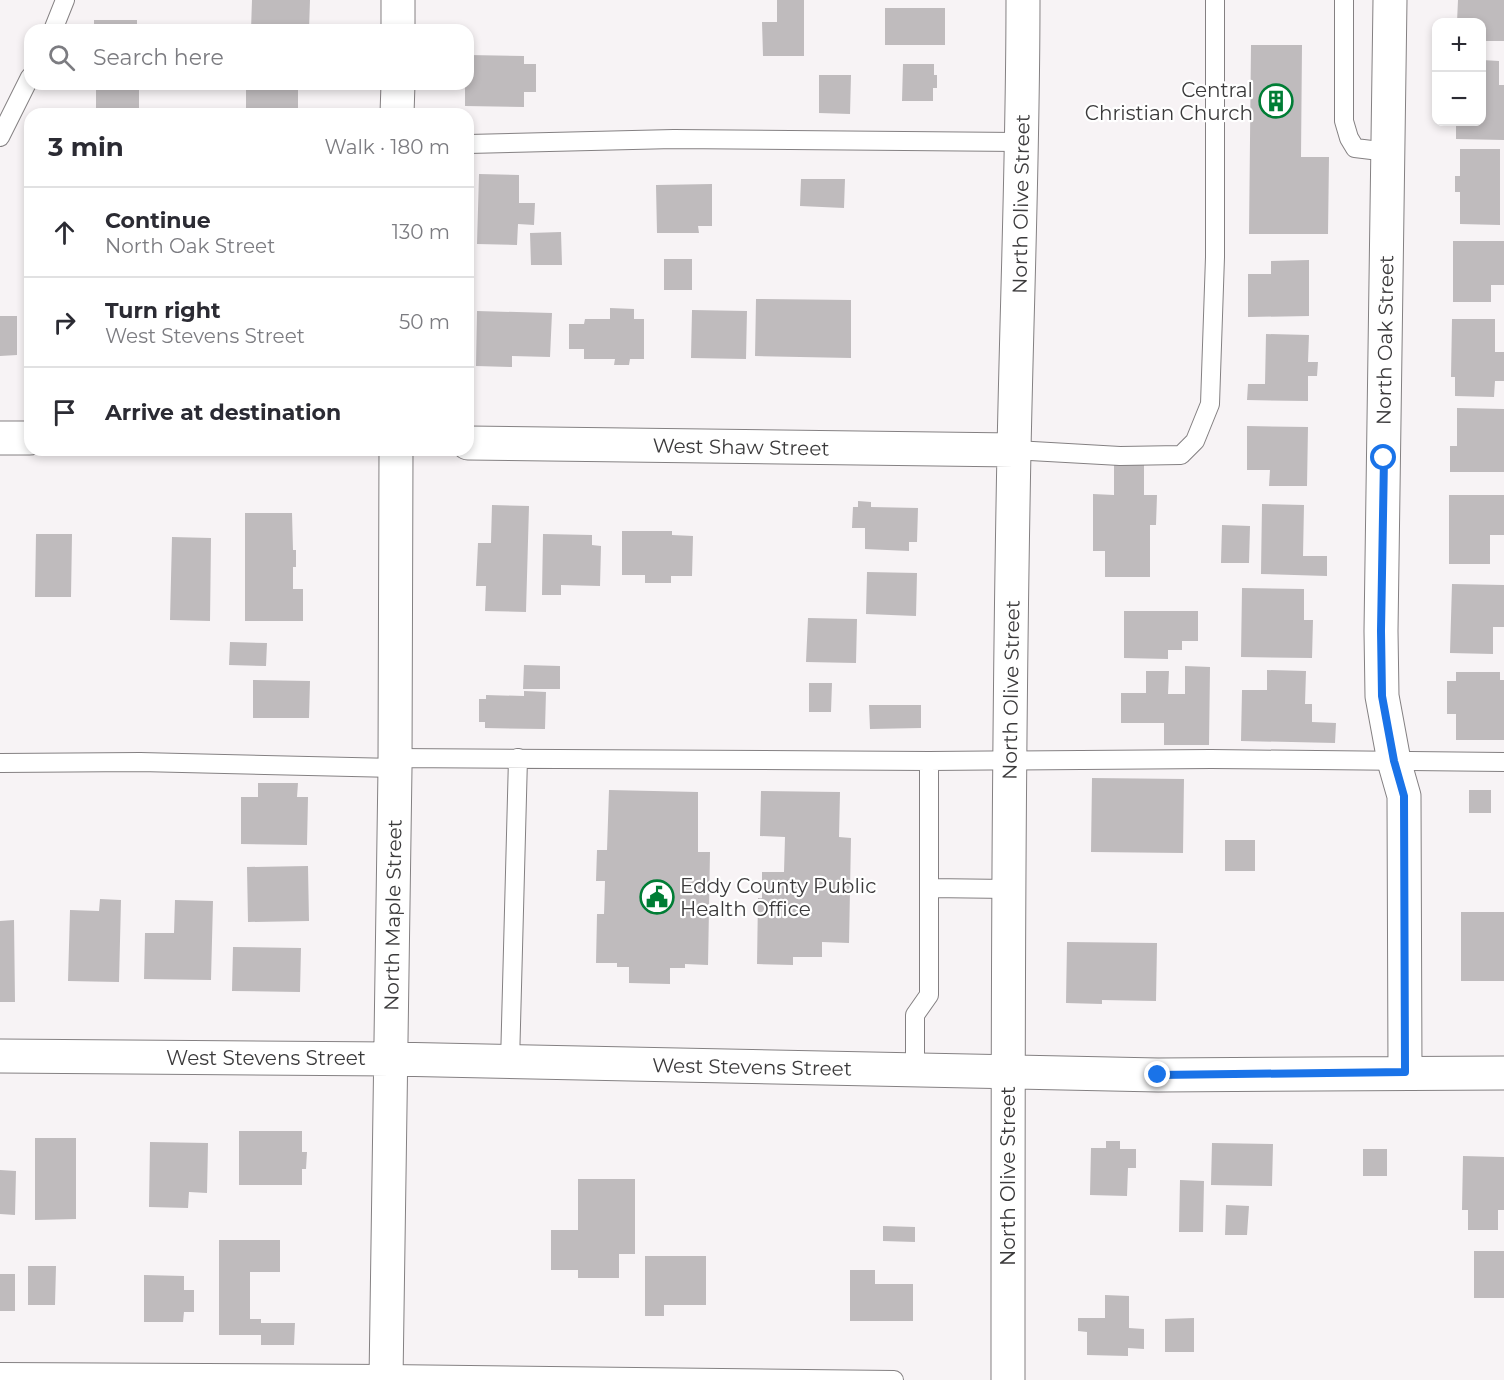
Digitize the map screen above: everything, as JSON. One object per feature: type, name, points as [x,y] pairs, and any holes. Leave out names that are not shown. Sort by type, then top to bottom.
[{"type":"street","points":[[398,0],[398,24]]},
{"type":"street","name":"North Olive Street","points":[[1008,1380],[1010,761],[1014,450],[1023,142],[1023,0]]},
{"type":"street","name":"North Oak Street","points":[[1390,0],[1381,631],[1382,696],[1394,761],[1404,796],[1405,1072]]},
{"type":"street","points":[[398,90],[398,108]]},
{"type":"street","points":[[0,438],[24,438]]},
{"type":"street","name":"West Shaw Street","points":[[474,443],[1014,450]]},
{"type":"street","name":"North Maple Street","points":[[386,1377],[395,763],[396,456]]},
{"type":"street","name":"West Stevens Street","points":[[0,1056],[391,1059],[1158,1075],[1504,1073]]},
{"type":"lane","points":[[55,24],[65,0]]},
{"type":"lane","points":[[1014,450],[1120,456],[1181,455],[1195,441],[1210,404],[1215,257],[1215,0]]},
{"type":"lane","points":[[1344,2],[1344,121],[1355,148],[1388,152]]},
{"type":"lane","points":[[0,137],[24,89]]},
{"type":"lane","points":[[474,144],[674,139],[1023,142]]},
{"type":"lane","points":[[0,763],[395,763],[518,758],[929,761],[1211,759],[1504,762]]},
{"type":"lane","points":[[510,1063],[518,758]]},
{"type":"lane","points":[[915,1069],[915,1015],[929,995],[929,761]]},
{"type":"lane","points":[[929,888],[1009,889]]},
{"type":"lane","points":[[0,1372],[894,1380]]},
{"type":"building","points":[[252,0],[310,0],[309,24],[251,24]]},
{"type":"building","points":[[777,0],[804,0],[804,56],[763,56],[762,22],[777,22]]},
{"type":"building","points":[[1458,0],[1504,0],[1504,41],[1486,41],[1486,18],[1457,18]]},
{"type":"building","points":[[885,8],[945,8],[945,45],[885,45]]},
{"type":"building","points":[[94,20],[137,20],[137,24],[94,24]]},
{"type":"building","name":"Central Christian Church","points":[[1251,45],[1302,45],[1301,157],[1329,157],[1328,234],[1249,234]]},
{"type":"building","points":[[474,55],[524,56],[524,64],[536,64],[536,92],[524,92],[524,107],[465,106],[465,90],[474,90]]},
{"type":"building","points":[[1486,60],[1499,61],[1499,85],[1504,85],[1504,140],[1456,139],[1456,126],[1486,126]]},
{"type":"building","points":[[903,64],[934,64],[937,88],[933,88],[933,101],[902,101]]},
{"type":"building","points":[[819,75],[851,75],[850,114],[819,113]]},
{"type":"building","points":[[96,90],[139,90],[139,108],[96,108]]},
{"type":"building","points":[[246,90],[298,90],[298,108],[246,108]]},
{"type":"building","points":[[1460,149],[1500,149],[1500,225],[1460,224],[1460,192],[1455,192],[1455,176],[1460,176]]},
{"type":"building","points":[[479,174],[519,175],[519,203],[535,203],[534,225],[518,224],[517,245],[477,244]]},
{"type":"building","points":[[801,179],[845,179],[844,208],[800,206]]},
{"type":"building","points":[[712,184],[712,226],[698,226],[699,233],[657,233],[656,185]]},
{"type":"building","points":[[561,232],[562,265],[531,265],[530,233]]},
{"type":"building","points":[[1453,241],[1504,241],[1504,285],[1491,285],[1491,302],[1453,302]]},
{"type":"building","points":[[664,259],[692,259],[692,290],[664,290]]},
{"type":"building","points":[[1309,260],[1309,316],[1248,317],[1248,274],[1271,274],[1271,261]]},
{"type":"building","points":[[756,299],[851,300],[851,358],[755,356]]},
{"type":"building","points":[[610,308],[634,309],[634,319],[644,319],[644,359],[630,359],[629,365],[614,365],[615,359],[584,359],[584,349],[569,349],[569,324],[584,324],[585,319],[610,319]]},
{"type":"building","points":[[692,310],[747,311],[746,359],[691,358]]},
{"type":"building","points":[[477,311],[552,313],[550,357],[512,356],[512,367],[476,366]]},
{"type":"building","points":[[0,316],[17,316],[17,355],[0,356]]},
{"type":"building","points":[[1452,319],[1495,319],[1495,352],[1504,352],[1504,381],[1495,381],[1494,397],[1455,396],[1455,377],[1451,377]]},
{"type":"building","points":[[1266,334],[1309,335],[1308,362],[1318,362],[1317,376],[1308,376],[1308,401],[1247,400],[1248,384],[1265,384]]},
{"type":"building","points":[[1457,408],[1504,409],[1504,472],[1450,472],[1450,446],[1457,446]]},
{"type":"building","points":[[1247,426],[1308,427],[1307,486],[1269,486],[1270,470],[1247,470]]},
{"type":"building","points":[[1114,464],[1144,464],[1144,495],[1157,495],[1156,525],[1150,525],[1150,577],[1105,577],[1105,551],[1093,551],[1093,494],[1114,495]]},
{"type":"building","points":[[1449,495],[1504,495],[1504,535],[1490,535],[1490,564],[1449,564]]},
{"type":"building","points":[[858,501],[871,502],[871,507],[918,508],[917,542],[909,542],[909,551],[865,549],[865,528],[852,528],[853,507],[858,507]]},
{"type":"building","points":[[1262,504],[1304,505],[1303,556],[1327,556],[1327,576],[1261,574]]},
{"type":"building","points":[[492,505],[529,506],[526,612],[485,611],[486,586],[476,586],[478,543],[491,543]]},
{"type":"building","points":[[245,513],[292,513],[293,550],[296,550],[293,589],[303,589],[303,621],[245,621]]},
{"type":"building","points":[[1222,525],[1250,526],[1249,563],[1221,563]]},
{"type":"building","points":[[622,531],[672,531],[672,535],[693,536],[692,576],[671,576],[671,583],[645,583],[645,575],[622,575]]},
{"type":"building","points":[[36,534],[72,534],[71,597],[35,597]]},
{"type":"building","points":[[543,534],[592,535],[592,545],[601,546],[600,586],[561,585],[561,595],[542,595]]},
{"type":"building","points":[[172,537],[211,538],[210,621],[170,620]]},
{"type":"building","points":[[867,572],[917,573],[916,616],[866,614]]},
{"type":"building","points":[[1452,584],[1504,585],[1504,627],[1493,627],[1493,654],[1450,653]]},
{"type":"building","points":[[1242,588],[1304,589],[1304,620],[1313,620],[1312,658],[1241,657]]},
{"type":"building","points":[[1124,611],[1198,611],[1198,641],[1182,641],[1182,650],[1168,650],[1168,659],[1124,658]]},
{"type":"building","points":[[808,618],[857,619],[856,663],[806,662]]},
{"type":"building","points":[[230,642],[267,643],[266,666],[229,665]]},
{"type":"building","points":[[524,665],[560,666],[560,689],[523,689]]},
{"type":"building","points":[[1185,666],[1210,667],[1209,745],[1164,745],[1164,723],[1121,723],[1121,693],[1146,693],[1146,671],[1169,671],[1168,694],[1185,694]]},
{"type":"building","points":[[1267,670],[1306,671],[1305,704],[1312,704],[1312,722],[1336,723],[1335,743],[1241,741],[1242,690],[1267,690]]},
{"type":"building","points":[[1456,672],[1500,672],[1500,680],[1504,680],[1504,740],[1456,740],[1456,714],[1447,714],[1447,681],[1456,681]]},
{"type":"building","points":[[253,680],[310,681],[309,718],[253,718]]},
{"type":"building","points":[[809,683],[832,683],[831,712],[809,712]]},
{"type":"building","points":[[524,691],[546,692],[545,729],[485,728],[485,722],[479,722],[479,699],[486,699],[486,695],[524,696]]},
{"type":"building","points":[[869,705],[921,705],[921,728],[870,729]]},
{"type":"building","points":[[1092,778],[1184,779],[1183,853],[1091,852]]},
{"type":"building","points":[[258,783],[298,783],[297,797],[308,797],[307,845],[241,844],[241,797],[258,797]]},
{"type":"building","name":"Eddy County Public Health Office","points":[[609,790],[698,792],[698,852],[710,852],[708,965],[685,964],[685,968],[670,968],[670,984],[629,983],[629,967],[617,967],[617,963],[596,963],[597,914],[604,914],[605,881],[596,881],[597,850],[607,850]]},
{"type":"building","points":[[1469,790],[1491,790],[1491,813],[1469,813]]},
{"type":"building","points":[[761,791],[840,792],[839,837],[851,838],[849,943],[822,942],[822,957],[793,957],[793,965],[757,964],[758,898],[762,898],[762,872],[784,872],[785,837],[760,836]]},
{"type":"building","points":[[1225,840],[1255,840],[1255,871],[1225,871]]},
{"type":"building","points":[[308,866],[309,921],[248,922],[247,867]]},
{"type":"building","points":[[100,899],[121,900],[119,982],[68,981],[70,910],[99,911]]},
{"type":"building","points":[[175,900],[213,901],[211,980],[144,979],[145,933],[174,933]]},
{"type":"building","points":[[1461,912],[1504,912],[1504,981],[1461,981]]},
{"type":"building","points":[[14,920],[15,1002],[0,1002],[0,921]]},
{"type":"building","points":[[1067,942],[1157,943],[1156,1001],[1102,1000],[1102,1004],[1066,1003]]},
{"type":"building","points":[[233,947],[301,948],[300,992],[232,991]]},
{"type":"building","points":[[239,1131],[302,1131],[302,1152],[307,1152],[306,1169],[302,1169],[302,1185],[239,1185]]},
{"type":"building","points":[[35,1138],[76,1138],[76,1219],[35,1220]]},
{"type":"building","points":[[1106,1141],[1120,1141],[1120,1149],[1136,1149],[1136,1168],[1128,1168],[1127,1196],[1090,1195],[1091,1148],[1106,1148]]},
{"type":"building","points":[[150,1142],[208,1143],[207,1193],[189,1192],[188,1208],[149,1207]]},
{"type":"building","points":[[1212,1143],[1273,1144],[1272,1186],[1211,1185]]},
{"type":"building","points":[[1363,1149],[1387,1149],[1387,1176],[1363,1176]]},
{"type":"building","points":[[1463,1156],[1504,1157],[1504,1210],[1498,1210],[1498,1230],[1468,1230],[1468,1210],[1462,1210]]},
{"type":"building","points":[[0,1170],[16,1171],[15,1215],[0,1214]]},
{"type":"building","points":[[578,1179],[635,1179],[635,1254],[619,1254],[619,1278],[578,1278],[578,1270],[551,1270],[551,1230],[578,1230]]},
{"type":"building","points":[[1180,1180],[1204,1181],[1203,1232],[1179,1232]]},
{"type":"building","points":[[1226,1205],[1249,1206],[1247,1235],[1225,1235]]},
{"type":"building","points":[[883,1226],[915,1227],[915,1242],[883,1241]]},
{"type":"building","points":[[219,1240],[280,1240],[280,1272],[250,1272],[250,1319],[261,1319],[261,1323],[295,1323],[294,1345],[261,1345],[261,1335],[219,1335]]},
{"type":"building","points":[[1474,1251],[1504,1251],[1504,1298],[1474,1298]]},
{"type":"building","points":[[645,1256],[706,1256],[706,1305],[664,1305],[664,1316],[645,1316]]},
{"type":"building","points":[[28,1266],[56,1266],[55,1305],[28,1305]]},
{"type":"building","points":[[850,1270],[875,1270],[875,1284],[913,1284],[913,1321],[850,1321]]},
{"type":"building","points":[[0,1274],[15,1274],[15,1311],[0,1311]]},
{"type":"building","points":[[144,1275],[184,1276],[184,1290],[194,1290],[194,1312],[184,1312],[183,1322],[144,1322]]},
{"type":"building","points":[[1105,1295],[1129,1296],[1129,1328],[1144,1329],[1144,1349],[1128,1348],[1128,1356],[1087,1355],[1087,1332],[1078,1331],[1078,1318],[1105,1318]]},
{"type":"building","points":[[1194,1318],[1194,1352],[1165,1352],[1165,1319]]},
{"type":"place","name":"Central Christian Church","points":[[1276,101]]},
{"type":"place","name":"Eddy County Public Health Office","points":[[657,897]]},
{"type":"route","points":[[1158,1075],[1405,1072],[1404,796],[1394,761],[1382,696],[1384,458]]}]
